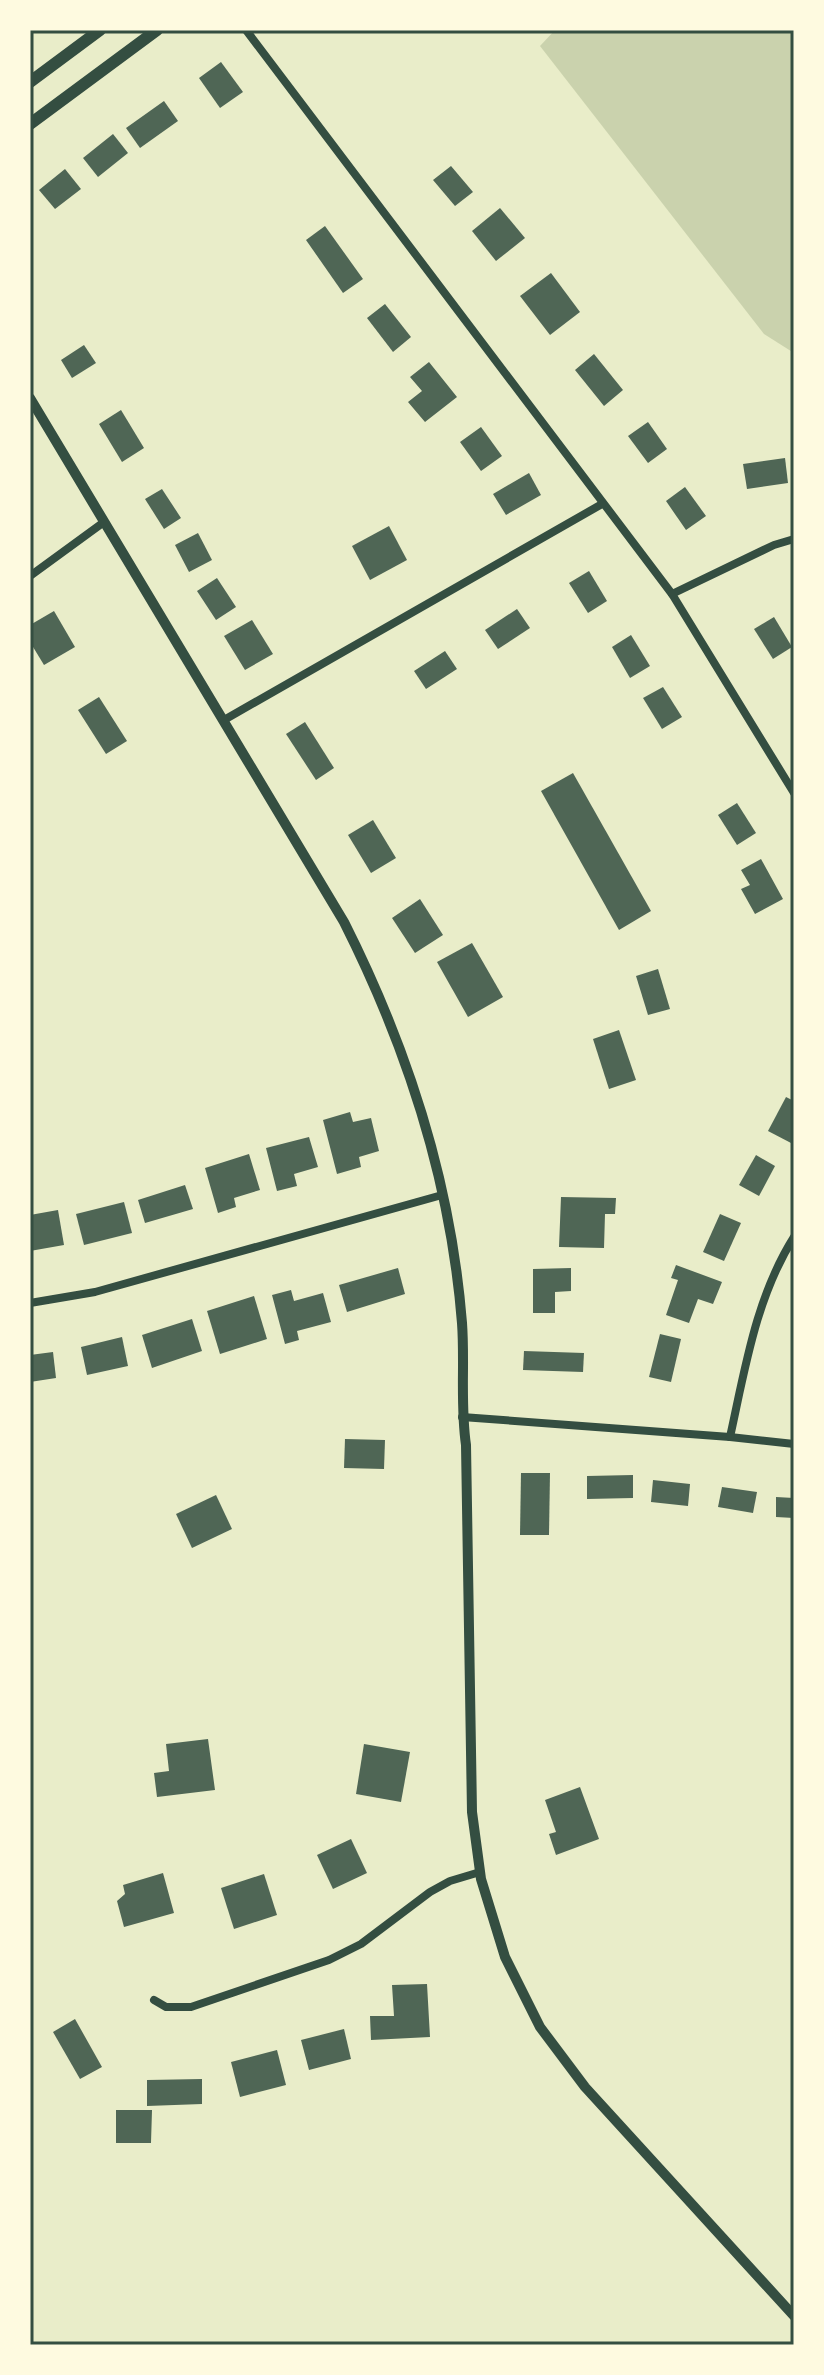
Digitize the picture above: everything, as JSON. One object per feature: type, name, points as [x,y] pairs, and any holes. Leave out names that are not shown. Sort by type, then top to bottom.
[{"type":"main road","points":[[30,82],[100,30]]},
{"type":"main road","points":[[30,124],[157,30]]},
{"type":"street","points":[[246,30],[672,594],[794,793]]},
{"type":"street","points":[[30,398],[344,922],[402,1054],[424,1122],[449,1231],[462,1324],[471,1799],[480,1872],[505,1957],[525,1999],[558,2053],[604,2109],[794,2316]]},
{"type":"street","points":[[224,720],[602,504]]},
{"type":"street","points":[[30,576],[104,522]]},
{"type":"street","points":[[672,594],[774,545],[794,539]]},
{"type":"street","points":[[30,1303],[95,1292],[442,1195]]},
{"type":"street","points":[[730,1437],[759,1314],[779,1260],[794,1237]]},
{"type":"street","points":[[462,1417],[794,1444]]},
{"type":"street","points":[[154,2000],[166,2007],[191,2007],[329,1960],[361,1944],[430,1892],[450,1881],[480,1872]]},
{"type":"green space","points":[[555,30],[794,30],[794,353],[764,334],[540,46]]},
{"type":"building","points":[[221,62],[243,92],[220,108],[199,78]]},
{"type":"building","points":[[164,101],[178,121],[140,148],[126,128]]},
{"type":"building","points":[[113,134],[128,153],[98,177],[83,158]]},
{"type":"building","points":[[451,166],[473,192],[455,206],[433,180]]},
{"type":"building","points":[[65,169],[81,189],[55,209],[39,190]]},
{"type":"building","points":[[500,208],[525,238],[496,261],[472,231]]},
{"type":"building","points":[[325,226],[363,279],[343,293],[306,240]]},
{"type":"building","points":[[551,273],[580,312],[550,335],[520,296]]},
{"type":"building","points":[[385,304],[411,337],[393,352],[367,318]]},
{"type":"building","points":[[84,345],[96,363],[72,378],[61,360]]},
{"type":"building","points":[[594,354],[623,390],[604,406],[575,370]]},
{"type":"building","points":[[429,362],[457,397],[425,422],[408,402],[422,391],[410,377]]},
{"type":"building","points":[[121,410],[144,448],[122,462],[99,424]]},
{"type":"building","points":[[648,422],[667,449],[648,463],[628,436]]},
{"type":"building","points":[[481,427],[502,456],[481,471],[460,442]]},
{"type":"building","points":[[785,458],[788,483],[747,489],[743,464]]},
{"type":"building","points":[[529,473],[541,495],[506,515],[493,494]]},
{"type":"building","points":[[685,487],[706,516],[686,530],[666,501]]},
{"type":"building","points":[[162,489],[181,518],[164,529],[145,499]]},
{"type":"building","points":[[389,526],[407,560],[370,580],[352,546]]},
{"type":"building","points":[[198,533],[212,560],[189,572],[175,545]]},
{"type":"building","points":[[589,571],[607,601],[588,613],[569,583]]},
{"type":"building","points":[[217,578],[236,607],[216,620],[197,591]]},
{"type":"building","points":[[517,609],[530,628],[498,649],[485,630]]},
{"type":"building","points":[[54,611],[75,647],[44,665],[30,642],[30,625]]},
{"type":"building","points":[[774,617],[792,647],[773,659],[754,629]]},
{"type":"building","points":[[252,620],[273,654],[245,670],[224,636]]},
{"type":"building","points":[[631,635],[650,666],[630,678],[612,647]]},
{"type":"building","points":[[445,651],[457,669],[426,689],[414,671]]},
{"type":"building","points":[[663,687],[682,717],[662,729],[643,698]]},
{"type":"building","points":[[99,697],[127,741],[106,754],[78,710]]},
{"type":"building","points":[[305,722],[334,768],[316,780],[286,734]]},
{"type":"building","points":[[573,773],[651,911],[619,930],[541,791]]},
{"type":"building","points":[[737,803],[756,833],[737,845],[718,815]]},
{"type":"building","points":[[373,820],[396,858],[371,873],[348,835]]},
{"type":"building","points":[[761,859],[783,899],[755,914],[741,889],[750,885],[741,870]]},
{"type":"building","points":[[420,899],[443,935],[415,953],[392,918]]},
{"type":"building","points":[[472,943],[503,997],[468,1017],[437,962]]},
{"type":"building","points":[[658,969],[670,1009],[648,1015],[636,976]]},
{"type":"building","points":[[619,1030],[636,1080],[609,1089],[593,1039]]},
{"type":"building","points":[[786,1097],[794,1101],[794,1138],[791,1143],[768,1131]]},
{"type":"building","points":[[350,1112],[353,1122],[371,1118],[379,1151],[359,1157],[361,1167],[337,1174],[323,1120]]},
{"type":"building","points":[[309,1137],[318,1167],[294,1174],[297,1186],[277,1191],[266,1148]]},
{"type":"building","points":[[249,1154],[260,1190],[234,1198],[236,1207],[218,1213],[205,1168]]},
{"type":"building","points":[[756,1155],[775,1166],[759,1196],[739,1185]]},
{"type":"building","points":[[185,1185],[193,1209],[145,1223],[138,1200]]},
{"type":"building","points":[[561,1197],[616,1198],[615,1214],[605,1214],[604,1248],[559,1247]]},
{"type":"building","points":[[124,1202],[132,1233],[84,1245],[76,1214]]},
{"type":"building","points":[[58,1210],[64,1245],[30,1251],[30,1215]]},
{"type":"building","points":[[720,1214],[741,1223],[724,1261],[703,1252]]},
{"type":"building","points":[[676,1265],[722,1282],[713,1304],[698,1299],[689,1323],[666,1315],[678,1280],[671,1278]]},
{"type":"building","points":[[398,1268],[405,1294],[347,1312],[339,1285]]},
{"type":"building","points":[[571,1268],[571,1291],[555,1292],[555,1313],[533,1313],[533,1269]]},
{"type":"building","points":[[291,1290],[294,1301],[323,1293],[331,1322],[297,1331],[299,1340],[285,1344],[272,1295]]},
{"type":"building","points":[[254,1296],[267,1339],[220,1354],[207,1311]]},
{"type":"building","points":[[192,1319],[202,1351],[152,1368],[142,1335]]},
{"type":"building","points":[[660,1334],[681,1339],[671,1382],[649,1377]]},
{"type":"building","points":[[122,1337],[128,1366],[87,1375],[81,1347]]},
{"type":"building","points":[[524,1351],[584,1353],[583,1372],[523,1370]]},
{"type":"building","points":[[53,1352],[56,1378],[30,1382],[30,1355]]},
{"type":"building","points":[[345,1439],[385,1440],[384,1469],[344,1468]]},
{"type":"building","points":[[521,1473],[550,1473],[549,1535],[520,1535]]},
{"type":"building","points":[[633,1475],[633,1498],[587,1499],[587,1476]]},
{"type":"building","points":[[653,1480],[690,1484],[688,1506],[651,1502]]},
{"type":"building","points":[[722,1487],[757,1492],[753,1513],[718,1507]]},
{"type":"building","points":[[216,1495],[232,1529],[192,1548],[176,1514]]},
{"type":"building","points":[[776,1497],[794,1498],[794,1518],[776,1517]]},
{"type":"building","points":[[208,1739],[215,1790],[157,1797],[154,1773],[169,1771],[166,1744]]},
{"type":"building","points":[[364,1744],[410,1752],[401,1802],[356,1794]]},
{"type":"building","points":[[580,1787],[599,1839],[556,1855],[549,1834],[556,1832],[545,1800]]},
{"type":"building","points":[[351,1839],[367,1873],[333,1889],[317,1855]]},
{"type":"building","points":[[163,1873],[174,1913],[124,1927],[117,1901],[125,1894],[123,1885]]},
{"type":"building","points":[[264,1874],[277,1915],[234,1929],[221,1888]]},
{"type":"building","points":[[427,1984],[430,2037],[371,2040],[370,2016],[394,2016],[392,1985]]},
{"type":"building","points":[[75,2019],[102,2067],[80,2079],[53,2032]]},
{"type":"building","points":[[344,2029],[351,2059],[309,2070],[301,2040]]},
{"type":"building","points":[[277,2050],[286,2085],[240,2097],[231,2062]]},
{"type":"building","points":[[202,2079],[202,2104],[147,2106],[147,2080]]},
{"type":"building","points":[[116,2110],[152,2110],[151,2143],[116,2143]]}]
